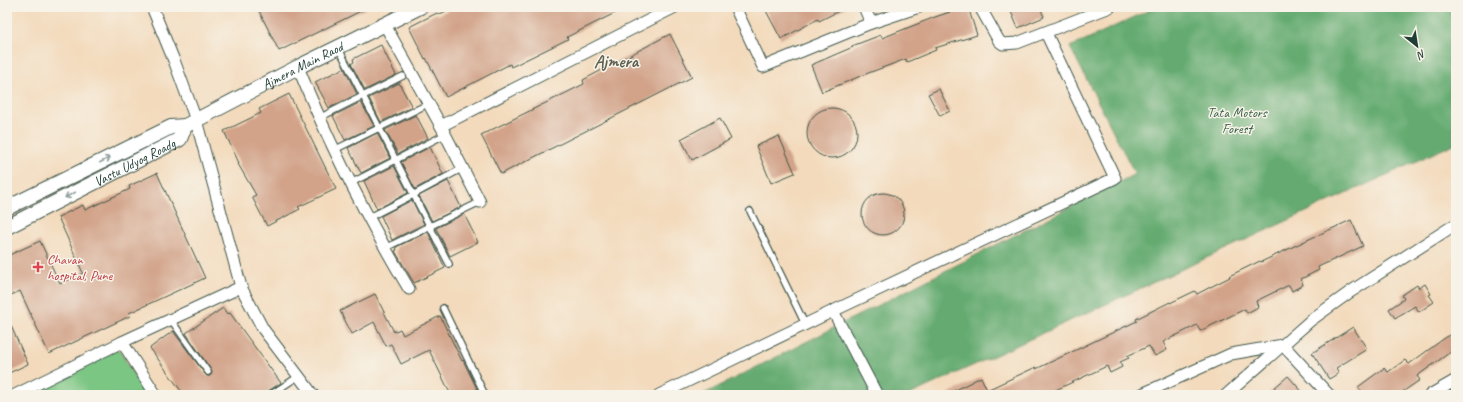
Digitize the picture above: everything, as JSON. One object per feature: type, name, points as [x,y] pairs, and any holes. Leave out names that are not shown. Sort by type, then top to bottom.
[{"type":"street","points":[[152,7],[175,63],[191,123],[241,287],[263,329],[313,395]]},
{"type":"street","name":"Ajmera Main Raod","points":[[191,123],[298,67],[420,7]]},
{"type":"street","points":[[443,130],[675,7]]},
{"type":"street","points":[[735,7],[763,67],[871,23],[919,7]]},
{"type":"street","points":[[864,7],[871,23]]},
{"type":"street","points":[[980,7],[993,34],[1003,44],[1017,43],[1046,33],[1110,7]]},
{"type":"street","points":[[385,24],[443,130],[480,202]]},
{"type":"street","points":[[659,395],[805,324],[1115,178],[1046,33]]},
{"type":"street","points":[[298,67],[334,150],[368,218],[409,289]]},
{"type":"street","name":"Vastu Udyog Roadg","points":[[7,208],[171,126],[191,123]]},
{"type":"street","name":"Vastu Udyog Roadg","points":[[7,227],[180,138],[191,123]]},
{"type":"street","points":[[1226,395],[1311,320],[1350,292],[1456,224]]},
{"type":"street","points":[[15,395],[122,342],[241,287]]},
{"type":"street","points":[[833,311],[877,395]]},
{"type":"street","points":[[122,342],[156,395]]},
{"type":"street","points":[[1140,395],[1231,354],[1282,345]]},
{"type":"street","points":[[1282,345],[1329,395]]},
{"type":"street","points":[[1430,395],[1456,380]]},
{"type":"lane","points":[[338,47],[449,264]]},
{"type":"lane","points":[[319,118],[403,76]]},
{"type":"lane","points":[[334,150],[422,107]]},
{"type":"lane","points":[[351,183],[396,161],[443,130]]},
{"type":"lane","points":[[368,218],[463,168]]},
{"type":"lane","points":[[385,248],[480,202]]},
{"type":"lane","points":[[750,211],[805,324]]},
{"type":"lane","points":[[443,308],[485,395]]},
{"type":"lane","points":[[171,320],[208,372]]},
{"type":"lane","points":[[270,395],[299,376]]},
{"type":"green space","name":"Tata Motors Forest","points":[[1156,7],[1456,7],[1456,143],[909,395],[702,395],[1135,174],[1070,47]]},
{"type":"green space","points":[[119,349],[145,395],[26,395]]},
{"type":"building","points":[[257,7],[369,7],[279,51]]},
{"type":"building","points":[[454,7],[627,7],[567,37],[568,39],[511,67],[510,64],[446,97],[409,27],[437,13],[438,15]]},
{"type":"building","points":[[764,7],[847,7],[819,21],[818,19],[781,39]]},
{"type":"building","points":[[968,7],[977,35],[935,48],[936,50],[907,62],[906,59],[822,92],[811,65],[853,47],[852,46],[881,35],[882,38]]},
{"type":"building","points":[[1009,7],[1040,7],[1044,17],[1018,28]]},
{"type":"building","points":[[670,34],[692,77],[501,174],[481,135],[584,84],[583,80]]},
{"type":"building","points":[[381,45],[396,75],[365,90],[351,64],[354,62],[353,59]]},
{"type":"building","points":[[344,68],[357,94],[329,108],[315,82]]},
{"type":"building","points":[[399,83],[412,107],[381,122],[369,98]]},
{"type":"building","points":[[939,89],[950,111],[940,116],[928,94]]},
{"type":"building","points":[[289,94],[336,189],[298,207],[300,209],[267,226],[252,197],[256,195],[238,164],[239,163],[224,131],[261,113],[259,109]]},
{"type":"building","points":[[361,102],[374,126],[345,140],[333,116]]},
{"type":"building","points":[[832,108],[841,110],[852,119],[857,133],[855,142],[846,153],[832,158],[823,156],[812,147],[807,133],[809,124],[818,113]]},
{"type":"building","points":[[416,115],[428,138],[398,154],[385,130]]},
{"type":"building","points":[[720,118],[731,139],[692,160],[681,139]]},
{"type":"building","points":[[377,133],[390,158],[361,173],[348,148]]},
{"type":"building","points":[[779,136],[795,173],[771,183],[756,146]]},
{"type":"building","points":[[430,147],[443,174],[415,189],[401,162]]},
{"type":"building","points":[[394,166],[408,193],[377,209],[364,181]]},
{"type":"building","points":[[157,173],[205,278],[129,313],[130,316],[49,354],[20,291],[7,297],[7,256],[40,241],[60,284],[83,273],[58,217],[83,205],[85,210],[130,189],[129,186]]},
{"type":"building","points":[[448,181],[461,207],[432,221],[419,196]]},
{"type":"building","points":[[879,193],[887,193],[895,196],[901,202],[904,214],[901,226],[895,232],[887,235],[879,235],[871,232],[865,226],[862,218],[862,210],[865,202],[871,196]]},
{"type":"building","points":[[412,200],[424,224],[392,240],[381,216]]},
{"type":"building","points":[[464,214],[478,242],[450,256],[436,228]]},
{"type":"building","points":[[1351,220],[1363,246],[1318,267],[1319,270],[1301,279],[1303,285],[1292,291],[1289,285],[1256,301],[1258,307],[1247,313],[1245,309],[1200,331],[1197,325],[1163,342],[1167,350],[1155,356],[1149,346],[1127,356],[1129,358],[1120,362],[1122,367],[1110,373],[1107,366],[1045,395],[946,395],[981,377],[987,390],[1036,367],[1036,369],[1137,321],[1136,319],[1170,302],[1195,291],[1197,294],[1260,261],[1261,262]]},
{"type":"building","points":[[428,232],[445,268],[414,283],[395,251],[397,250],[396,247]]},
{"type":"building","points":[[1425,284],[1431,294],[1429,295],[1434,302],[1419,312],[1415,306],[1395,318],[1389,309],[1404,299],[1402,295],[1417,285],[1419,288]]},
{"type":"building","points":[[375,294],[394,332],[400,329],[403,335],[440,316],[480,395],[451,395],[429,350],[401,364],[391,344],[386,346],[374,322],[352,334],[340,311]]},
{"type":"building","points":[[223,308],[227,314],[230,313],[281,383],[268,391],[266,395],[184,395],[150,348],[173,331],[205,374],[210,376],[212,373],[211,370],[186,333]]},
{"type":"building","points":[[7,317],[28,364],[7,374]]},
{"type":"building","points":[[1353,327],[1367,349],[1336,368],[1339,373],[1329,379],[1312,353]]},
{"type":"building","points":[[1456,330],[1456,348],[1417,376],[1420,380],[1398,395],[1365,395],[1358,387],[1384,368],[1388,372],[1405,360],[1409,364]]},
{"type":"building","points":[[1288,376],[1305,395],[1266,395]]},
{"type":"place","name":"Chavan hospital, Pune","points":[[38,267]]},
{"type":"district","name":"Ajmera","points":[[616,61]]}]
